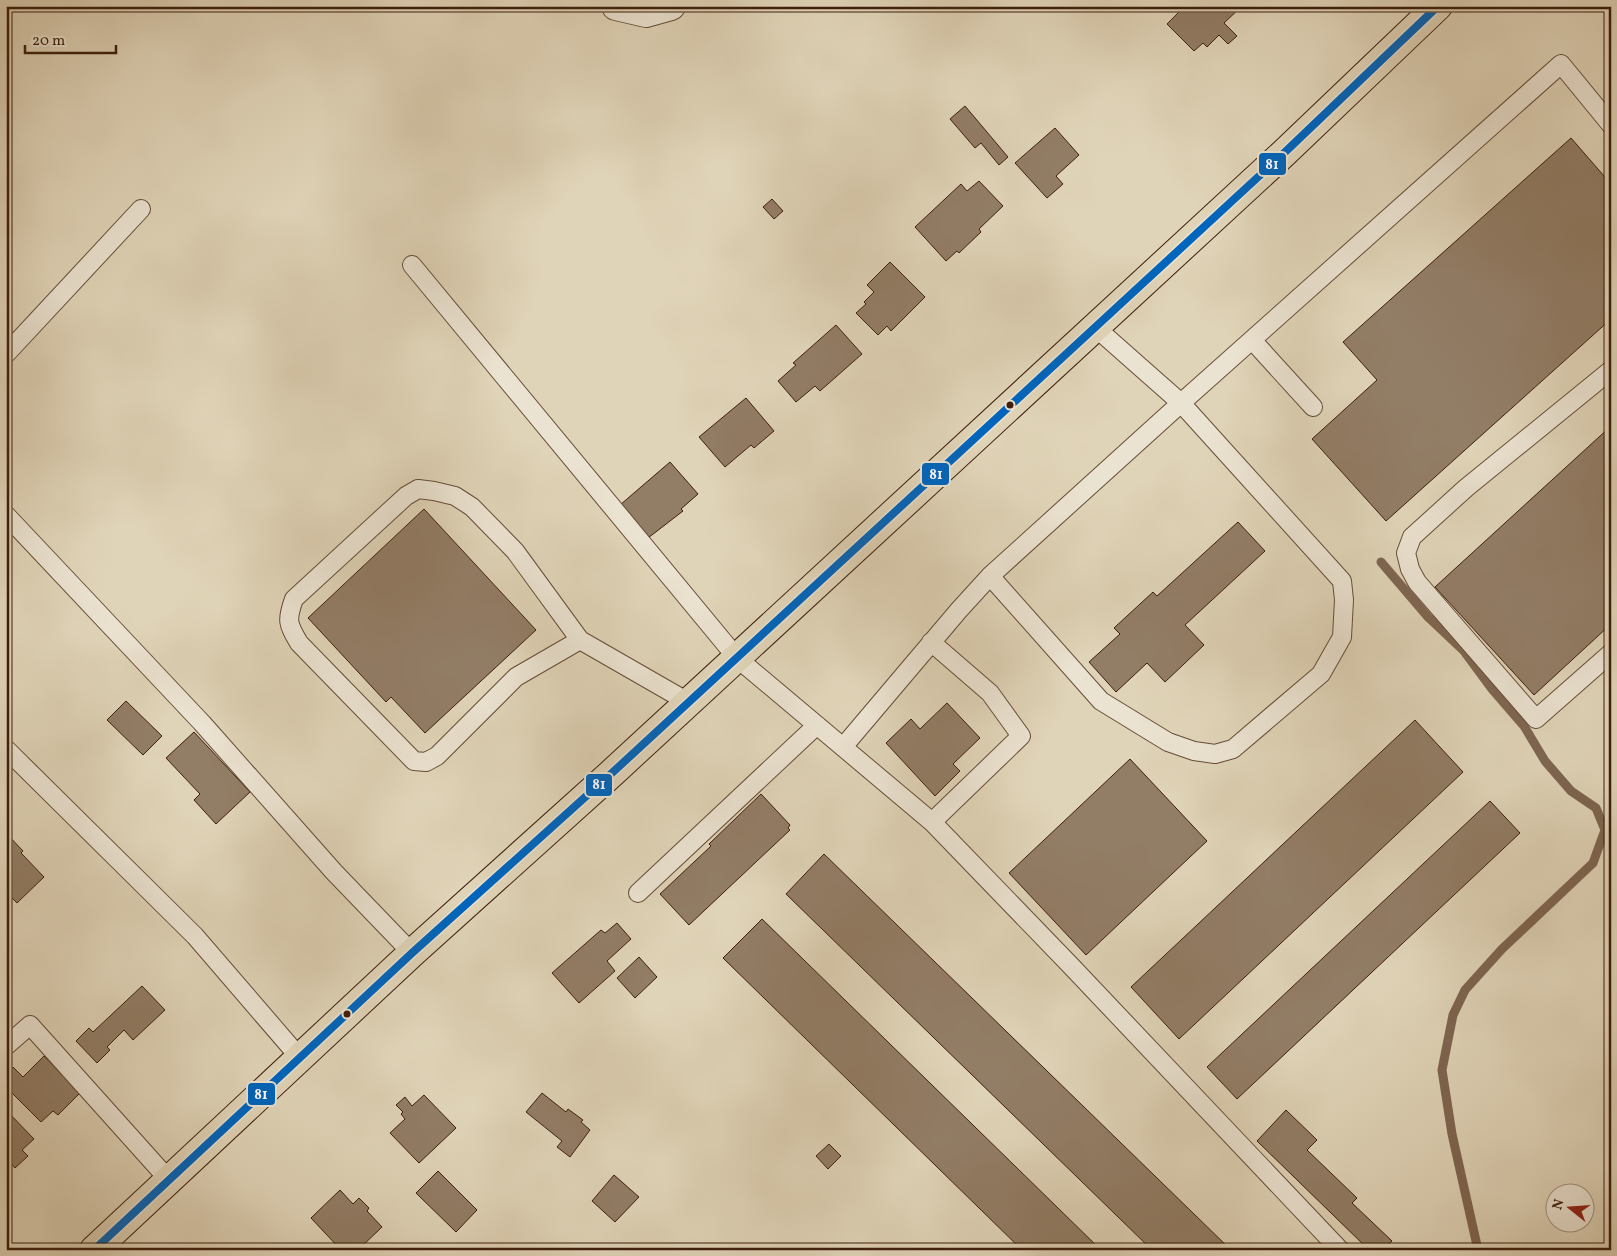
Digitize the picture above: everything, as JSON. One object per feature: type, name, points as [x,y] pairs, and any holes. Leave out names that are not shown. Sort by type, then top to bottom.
[{"type":"main road","points":[[94,1250],[412,953],[737,658],[1283,154],[1438,6]]},
{"type":"street","points":[[616,6],[646,13],[671,6]]},
{"type":"lane","points":[[843,747],[958,610],[990,576],[1181,403],[1562,64],[1611,124]]},
{"type":"lane","points":[[6,354],[141,209]]},
{"type":"lane","points":[[412,265],[737,658],[932,822],[1340,1250]]},
{"type":"lane","points":[[990,576],[1101,701],[1168,742],[1194,751],[1215,754],[1233,749],[1321,674],[1342,637],[1344,600],[1342,581],[1181,403],[1094,327]]},
{"type":"lane","points":[[1252,340],[1313,407]]},
{"type":"lane","points":[[1611,370],[1446,506],[1412,537],[1406,552],[1410,569],[1416,582],[1536,719],[1611,653]]},
{"type":"lane","points":[[580,640],[516,676],[437,756],[426,762],[414,761],[300,643],[290,627],[288,615],[294,600],[406,496],[418,489],[434,491],[455,496],[472,507],[515,552],[580,640],[688,702]]},
{"type":"lane","points":[[6,515],[202,723],[334,872],[412,953]]},
{"type":"lane","points":[[931,642],[990,694],[1021,736],[932,822]]},
{"type":"lane","points":[[638,893],[817,726]]},
{"type":"lane","points":[[6,749],[195,936],[300,1058]]},
{"type":"lane","points":[[6,1046],[30,1024],[169,1180]]},
{"type":"building","points":[[1185,6],[1242,6],[1224,23],[1237,36],[1228,44],[1219,35],[1207,47],[1203,43],[1194,51],[1167,24]]},
{"type":"building","points":[[965,106],[1008,157],[999,165],[981,143],[975,148],[950,119]]},
{"type":"building","points":[[1055,128],[1079,155],[1056,176],[1063,184],[1047,198],[1015,163]]},
{"type":"building","points":[[1571,138],[1611,184],[1611,319],[1386,521],[1312,439],[1377,380],[1343,342]]},
{"type":"building","points":[[979,181],[1003,206],[979,229],[981,232],[959,253],[957,251],[946,261],[915,227],[961,184],[967,191]]},
{"type":"building","points":[[772,199],[783,211],[774,219],[763,207]]},
{"type":"building","points":[[890,262],[925,297],[891,331],[887,326],[878,335],[856,313],[866,304],[864,302],[874,292],[867,285]]},
{"type":"building","points":[[836,325],[862,354],[820,391],[815,386],[796,402],[778,381],[796,365],[793,363]]},
{"type":"building","points":[[746,398],[774,431],[754,448],[751,445],[725,467],[699,437]]},
{"type":"building","points":[[1611,426],[1611,624],[1534,695],[1435,587]]},
{"type":"building","points":[[670,462],[698,494],[681,509],[683,511],[648,538],[620,505]]},
{"type":"building","points":[[424,509],[536,630],[425,733],[391,697],[386,702],[308,618]]},
{"type":"building","points":[[1238,522],[1265,551],[1185,625],[1204,645],[1165,682],[1147,663],[1116,692],[1089,662],[1120,634],[1114,628],[1153,592],[1157,596]]},
{"type":"building","points":[[126,701],[162,736],[143,755],[107,720]]},
{"type":"building","points":[[947,703],[980,738],[953,764],[960,771],[935,796],[886,743],[911,719],[920,729]]},
{"type":"building","points":[[1415,720],[1463,772],[1179,1039],[1131,987]]},
{"type":"building","points":[[194,732],[250,792],[216,824],[194,800],[200,794],[166,758]]},
{"type":"building","points":[[1130,759],[1207,841],[1086,955],[1009,873]]},
{"type":"building","points":[[761,794],[790,825],[788,828],[790,830],[689,925],[660,894],[711,846],[709,844]]},
{"type":"building","points":[[1490,801],[1520,833],[1237,1099],[1207,1067]]},
{"type":"building","points":[[6,833],[23,851],[21,853],[44,877],[17,903],[6,892]]},
{"type":"building","points":[[824,854],[1231,1250],[1152,1250],[786,894]]},
{"type":"building","points":[[762,919],[1101,1250],[1022,1250],[723,958]]},
{"type":"building","points":[[617,923],[631,939],[607,961],[615,971],[579,1003],[552,973],[601,930],[605,933]]},
{"type":"building","points":[[639,957],[657,977],[635,998],[617,978]]},
{"type":"building","points":[[142,986],[165,1010],[133,1040],[124,1030],[107,1047],[110,1050],[97,1063],[76,1041],[89,1028],[93,1032]]},
{"type":"building","points":[[44,1056],[80,1093],[58,1115],[53,1111],[41,1122],[6,1087],[6,1074],[13,1067],[23,1077]]},
{"type":"building","points":[[542,1093],[566,1112],[568,1109],[583,1120],[581,1122],[590,1130],[570,1157],[557,1147],[562,1141],[526,1112]]},
{"type":"building","points":[[424,1095],[456,1128],[419,1163],[390,1133],[405,1119],[401,1114],[403,1112],[396,1105],[405,1097],[412,1106]]},
{"type":"building","points":[[6,1110],[34,1139],[22,1150],[28,1156],[15,1168],[10,1162],[6,1165]]},
{"type":"building","points":[[1286,1110],[1317,1140],[1307,1150],[1357,1198],[1352,1203],[1392,1241],[1383,1250],[1369,1250],[1257,1141]]},
{"type":"building","points":[[829,1144],[841,1156],[828,1169],[816,1156]]},
{"type":"building","points":[[438,1171],[477,1210],[456,1232],[416,1193]]},
{"type":"building","points":[[614,1175],[639,1197],[615,1222],[592,1201]]},
{"type":"building","points":[[340,1190],[353,1204],[359,1198],[369,1208],[367,1211],[382,1227],[358,1250],[341,1250],[311,1218]]},
{"type":"waterway","points":[[1381,562],[1428,617],[1464,651],[1492,689],[1524,726],[1545,761],[1571,791],[1596,808],[1605,830],[1593,863],[1502,949],[1465,990],[1453,1015],[1442,1070],[1452,1134],[1478,1250]]},
{"type":"transit line","name":"81","points":[[94,1250],[412,953],[613,772],[1283,154],[1438,6]]}]
